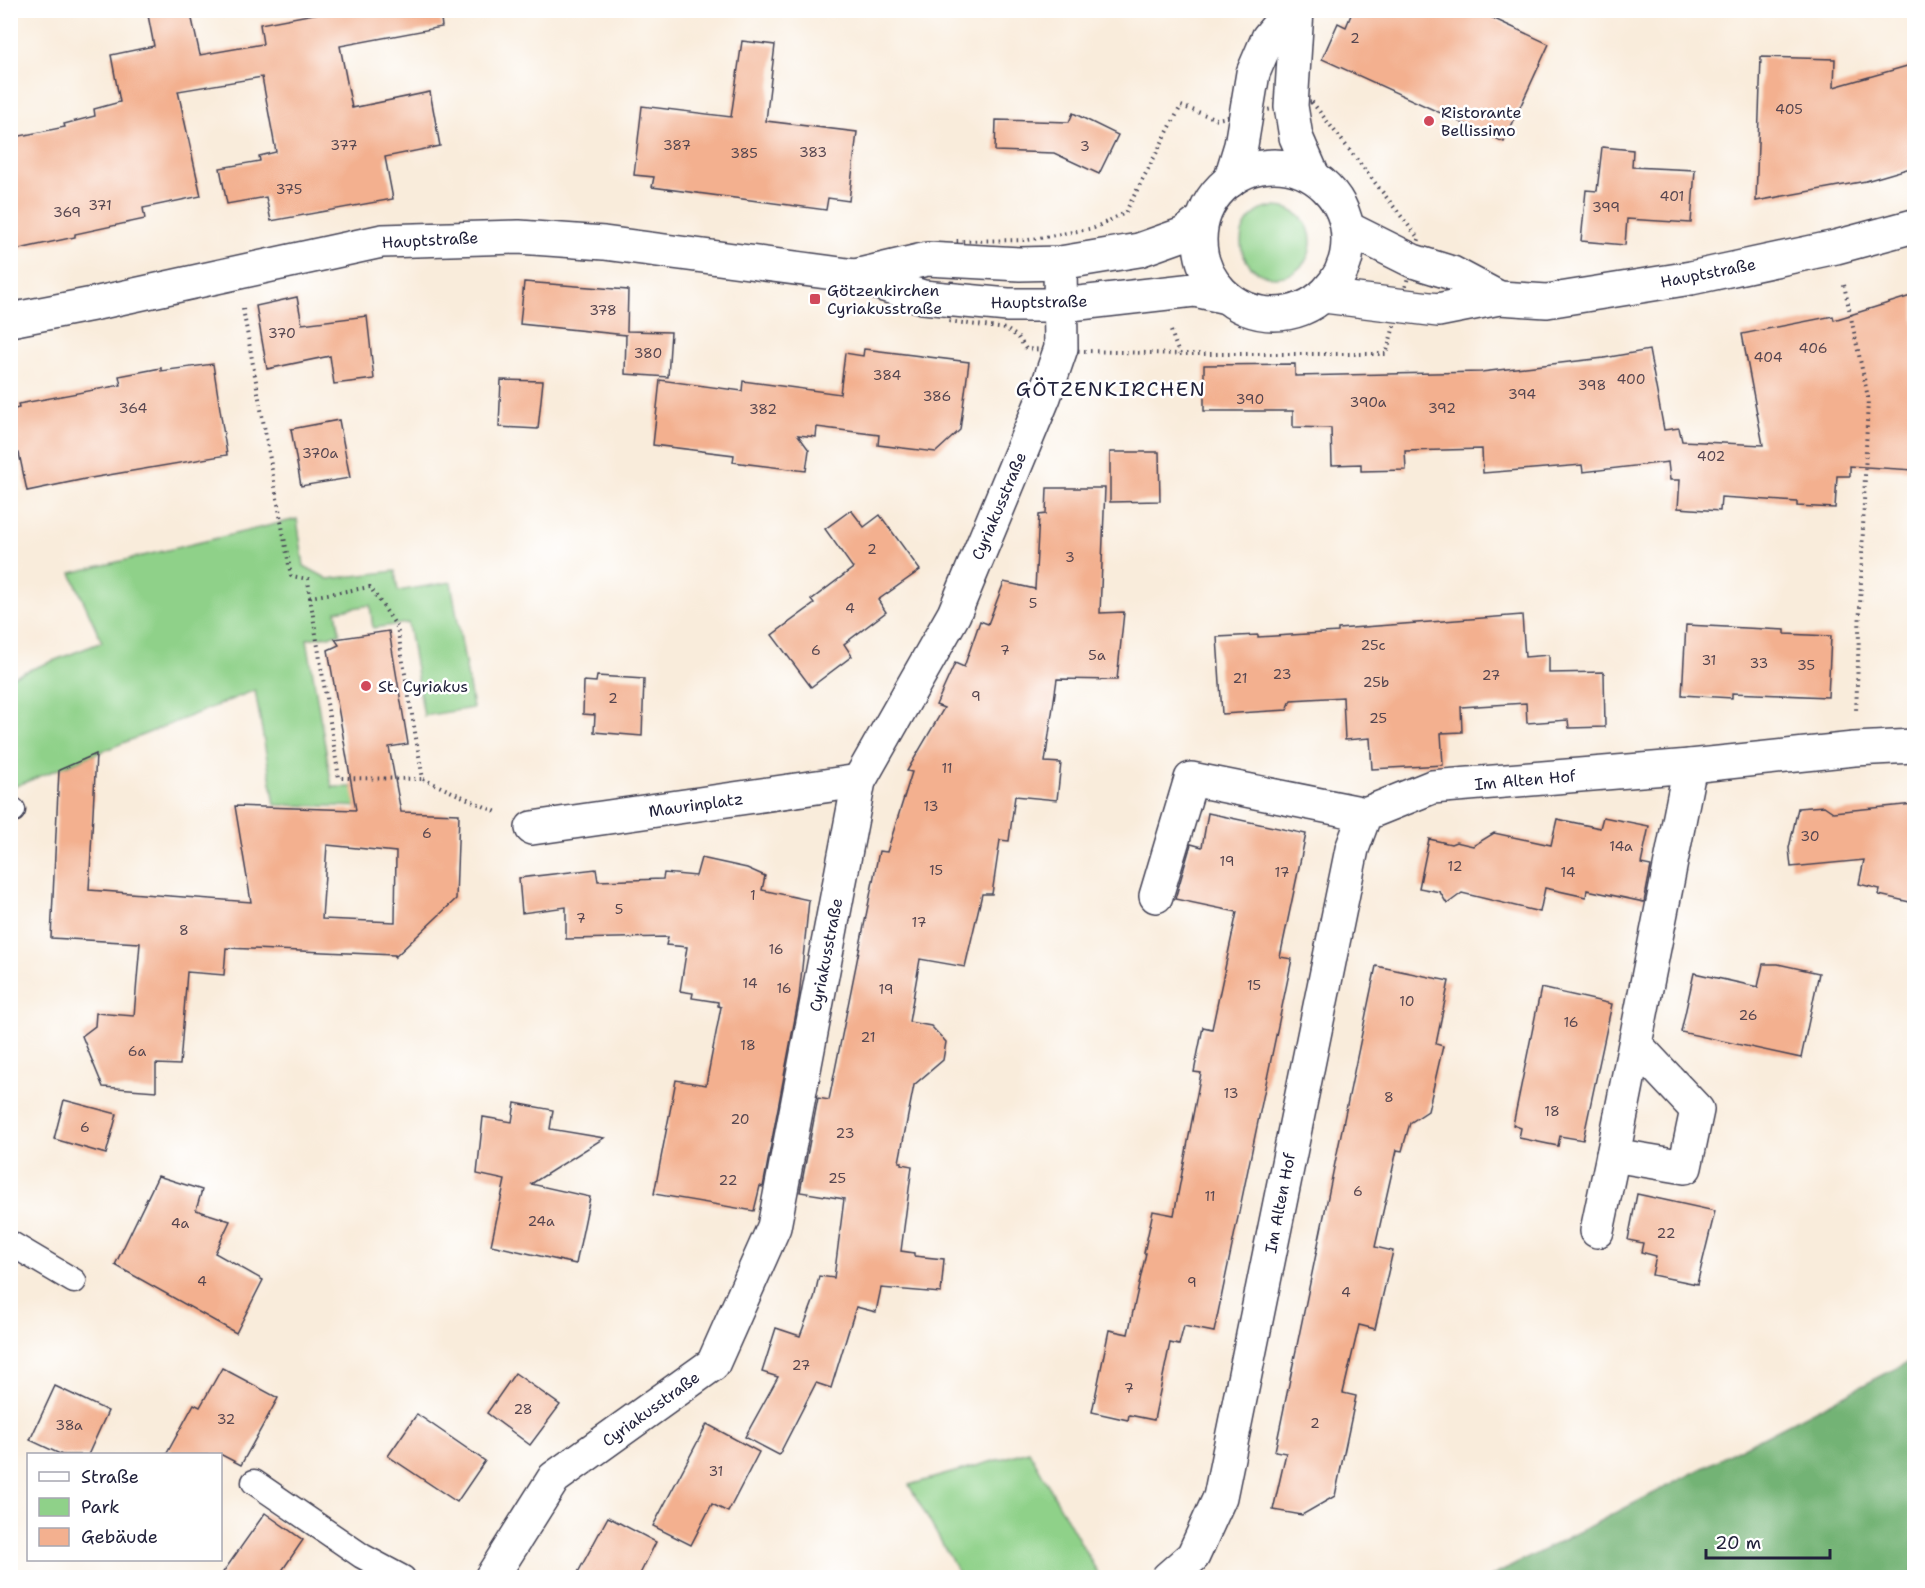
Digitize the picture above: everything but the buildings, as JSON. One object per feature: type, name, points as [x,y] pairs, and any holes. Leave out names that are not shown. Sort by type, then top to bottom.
[{"type":"street","points":[[1230,181],[1241,145],[1253,73],[1268,38],[1291,10]]},
{"type":"street","points":[[1297,10],[1291,106],[1296,137],[1313,176]]},
{"type":"street","name":"Hauptstraße","points":[[1270,165],[1286,166],[1313,176],[1330,190],[1342,208],[1349,230],[1349,244],[1342,273],[1324,296],[1306,308],[1286,314],[1264,314],[1244,309],[1226,297],[1212,281],[1203,261],[1200,233],[1203,220],[1218,192],[1230,181],[1256,168],[1270,165]]},
{"type":"street","name":"Hauptstraße","points":[[855,276],[927,259],[1020,264],[1060,263],[1139,250],[1184,234],[1203,220]]},
{"type":"street","name":"Hauptstraße","points":[[1324,296],[1438,310],[1499,298],[1547,301],[1691,278],[1836,247],[1914,226]]},
{"type":"street","name":"Hauptstraße","points":[[1349,230],[1413,261],[1452,273],[1499,298]]},
{"type":"street","name":"Hauptstraße","points":[[10,320],[382,241],[484,237],[604,243],[855,276],[923,297],[1008,305],[1062,305],[1194,290],[1226,297]]},
{"type":"street","name":"Cyriakusstraße","points":[[491,1578],[554,1478],[713,1364],[774,1227],[859,781],[954,614],[1044,398],[1061,348],[1060,263]]},
{"type":"street","name":"Im Alten Hof","points":[[1168,1578],[1193,1556],[1220,1497],[1352,849],[1365,814],[1432,787],[1690,766],[1854,749],[1914,746]]},
{"type":"street","points":[[1597,1231],[1690,766]]},
{"type":"street","points":[[1156,896],[1191,779],[1365,814]]},
{"type":"street","name":"Maurinplatz","points":[[532,828],[859,781]]},
{"type":"street","points":[[1613,1155],[1685,1167],[1697,1110],[1635,1044]]},
{"type":"lane","points":[[10,1243],[74,1281]]},
{"type":"lane","points":[[254,1482],[362,1556],[403,1578]]},
{"type":"path","points":[[1312,102],[1419,239]]},
{"type":"path","points":[[956,241],[1028,240],[1094,228],[1125,213],[1181,106]]},
{"type":"path","points":[[1836,247],[1868,397],[1854,749]]},
{"type":"path","points":[[237,273],[291,576],[308,579],[339,778],[423,779],[532,828]]},
{"type":"path","points":[[948,321],[1006,329],[1018,337],[1026,349],[1061,348],[1179,354],[1386,354]]},
{"type":"path","points":[[310,597],[370,587],[397,627],[423,779]]},
{"type":"green space","points":[[1276,207],[1295,213],[1305,223],[1311,242],[1305,261],[1295,271],[1276,277],[1257,271],[1247,261],[1241,242],[1247,223],[1257,213]]},
{"type":"green space","points":[[297,519],[304,566],[328,579],[395,571],[398,591],[451,582],[473,708],[424,716],[408,623],[373,628],[370,605],[336,611],[340,634],[307,639],[332,787],[381,787],[382,807],[275,805],[255,690],[11,788],[11,677],[102,642],[71,573]]},
{"type":"green space","points":[[1914,1359],[1914,1577],[1491,1577]]},
{"type":"green space","points":[[1029,1451],[1100,1577],[961,1577],[909,1485]]},
{"type":"place","name":"Ristorante Bellissimo","points":[[1429,121]]},
{"type":"place","name":"Götzenkirchen Cyriakusstraße","points":[[815,299]]},
{"type":"place","name":"St. Cyriakus","points":[[366,686]]},
{"type":"district","name":"GÖTZENKIRCHEN","points":[[1111,389]]}]
